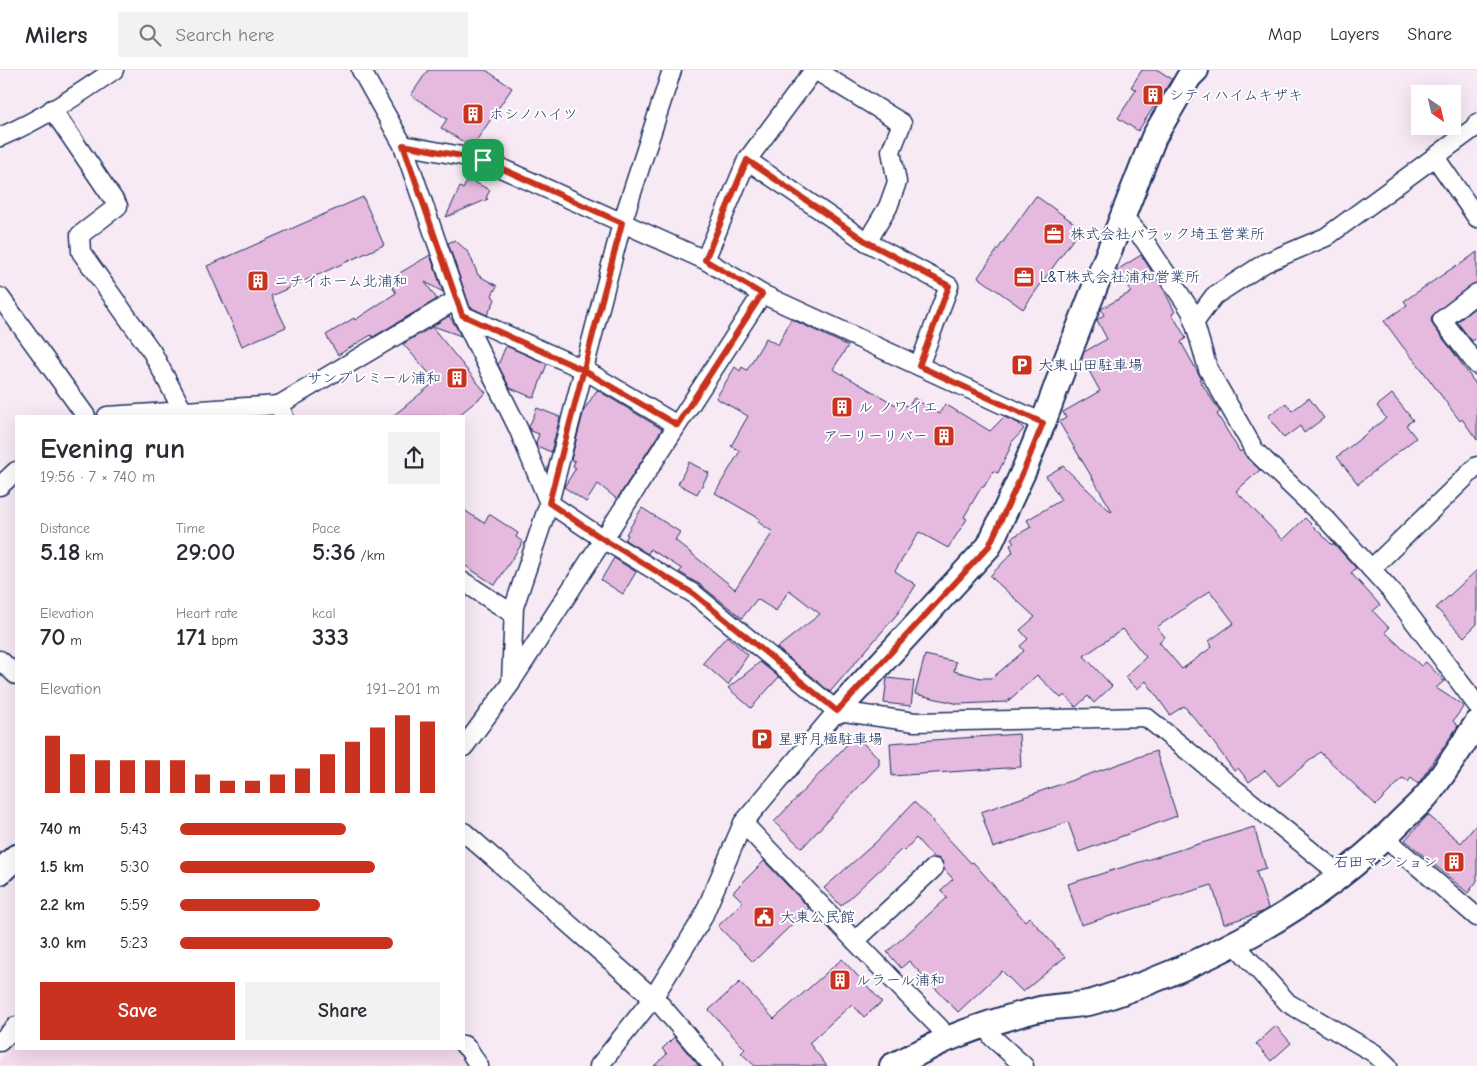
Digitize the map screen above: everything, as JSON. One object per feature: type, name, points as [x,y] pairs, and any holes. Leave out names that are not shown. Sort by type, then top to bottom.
[{"type":"street","points":[[0,137],[18,129],[82,92],[114,70]]},
{"type":"street","points":[[361,70],[403,145],[459,307],[518,428],[549,503],[603,539],[694,594],[837,711],[915,722],[1146,717],[1342,876]]},
{"type":"street","points":[[511,683],[514,607],[549,503],[622,223],[672,70]]},
{"type":"street","points":[[705,260],[747,160],[814,70],[902,123],[891,151],[897,182],[888,207],[867,242]]},
{"type":"street","points":[[599,1066],[653,998],[702,919],[743,823],[837,711],[989,546],[1043,423],[1154,137],[1190,72]]},
{"type":"street","points":[[52,109],[118,206],[80,235],[81,252],[152,352],[183,411]]},
{"type":"street","points":[[1194,323],[1214,296],[1265,263],[1326,237],[1474,128],[1477,123]]},
{"type":"street","points":[[403,145],[483,160],[705,260],[762,294],[1043,423]]},
{"type":"street","points":[[1434,157],[1477,218]]},
{"type":"street","points":[[747,160],[867,242],[949,286],[919,366]]},
{"type":"street","points":[[1123,216],[1144,240],[1191,311],[1208,369],[1255,451],[1327,520],[1392,592],[1477,705]]},
{"type":"street","points":[[1477,293],[1442,320],[1477,365]]},
{"type":"street","points":[[465,746],[511,683],[762,294]]},
{"type":"street","points":[[0,297],[85,415]]},
{"type":"street","points":[[459,307],[583,370],[677,425]]},
{"type":"street","points":[[121,415],[183,411],[281,411],[459,307]]},
{"type":"street","points":[[1371,568],[1477,466]]},
{"type":"street","points":[[0,486],[15,472]]},
{"type":"street","points":[[465,583],[513,614]]},
{"type":"street","points":[[0,660],[15,674]]},
{"type":"street","points":[[892,1066],[945,1040],[986,1025],[1038,1009],[1093,1002],[1157,980],[1275,921],[1315,896],[1342,876],[1385,838],[1427,794],[1477,723]]},
{"type":"street","points":[[743,823],[940,1028],[945,1040]]},
{"type":"street","points":[[465,833],[660,1004],[713,1066]]},
{"type":"street","points":[[1385,838],[1477,917]]},
{"type":"street","points":[[0,872],[15,858]]},
{"type":"street","points":[[855,941],[934,868]]},
{"type":"street","points":[[1234,943],[1288,1003],[1374,1054],[1388,1066]]},
{"type":"street","points":[[986,1025],[992,1037],[1024,1066]]},
{"type":"street","points":[[0,1042],[15,1027]]},
{"type":"street","points":[[465,1047],[479,1066]]},
{"type":"shaded area","points":[[15,1044],[15,1050],[455,1050],[469,1066],[0,1066],[0,1059]]},
{"type":"building","points":[[428,70],[486,70],[512,88],[472,147],[441,128],[447,119],[411,95]]},
{"type":"building","points":[[1142,70],[1158,70],[1172,79],[1138,131],[1118,118],[1136,90],[1131,87]]},
{"type":"building","points":[[468,179],[490,190],[486,198],[488,199],[446,217],[460,187],[463,189]]},
{"type":"building","points":[[1036,196],[1081,228],[1023,309],[978,277]]},
{"type":"building","name":"ニチイホーム北浦和","points":[[363,197],[384,245],[271,296],[286,327],[242,346],[207,266]]},
{"type":"building","points":[[455,240],[469,253],[478,275],[497,286],[492,295],[495,300],[487,315],[470,307],[448,243]]},
{"type":"building","points":[[1477,252],[1477,283],[1471,285],[1436,312],[1432,316],[1431,321],[1477,386],[1477,440],[1462,419],[1460,421],[1384,321],[1407,305],[1404,301]]},
{"type":"building","points":[[430,255],[443,292],[425,282],[437,299],[373,337],[371,335],[338,355],[326,335],[354,318],[355,320],[396,293],[391,285],[396,282],[393,277]]},
{"type":"building","points":[[1141,255],[1164,290],[1175,312],[1172,314],[1186,338],[1181,342],[1201,378],[1199,379],[1220,412],[1217,414],[1240,452],[1242,450],[1247,458],[1260,470],[1236,491],[1283,540],[1305,518],[1332,545],[1333,543],[1356,568],[1351,573],[1380,605],[1373,611],[1389,628],[1385,632],[1421,666],[1426,662],[1444,681],[1436,688],[1464,706],[1453,721],[1458,726],[1418,784],[1411,778],[1408,782],[1403,778],[1376,805],[1320,752],[1279,786],[1265,770],[1249,782],[1238,768],[1234,771],[1206,732],[1184,706],[1170,715],[1146,681],[1137,689],[1125,677],[1146,657],[1123,629],[1084,656],[1112,686],[1094,703],[1088,696],[1076,707],[1065,695],[1061,698],[1037,675],[1007,702],[959,704],[915,694],[925,655],[956,662],[954,671],[981,678],[992,678],[1024,651],[1020,646],[1028,639],[1020,630],[1035,617],[990,576],[1013,552],[1010,545],[1014,543],[1011,538],[1031,527],[1027,520],[1061,500],[1046,476],[1063,466],[1112,511],[1059,422],[1066,418],[1063,412],[1100,391],[1082,358],[1084,352],[1107,339],[1097,320],[1104,315],[1101,309],[1131,292],[1117,270]],"holes":[[[1210,591],[1234,623],[1209,641],[1212,647],[1182,669],[1159,642],[1165,637],[1157,627]]]},
{"type":"building","points":[[1477,306],[1477,338],[1472,341],[1457,322]]},
{"type":"building","points":[[449,316],[455,325],[461,336],[433,326]]},
{"type":"building","points":[[791,319],[848,346],[833,369],[896,405],[899,401],[908,407],[914,398],[939,414],[945,404],[990,431],[1004,417],[1018,423],[1024,429],[1011,443],[998,473],[993,471],[984,487],[982,486],[964,517],[967,519],[948,548],[919,532],[895,571],[916,585],[898,613],[830,692],[777,648],[820,614],[789,590],[776,611],[757,599],[742,618],[698,583],[679,572],[682,569],[650,549],[648,554],[625,540],[628,535],[626,534],[642,508],[680,532],[675,540],[735,589],[773,532],[758,522],[760,519],[715,493],[740,451],[731,446],[748,416],[716,398],[735,367],[740,371],[742,367],[747,370],[766,338],[778,345]]},
{"type":"building","name":"サンプレミール浦和","points":[[432,327],[486,393],[459,415],[394,415],[436,381],[403,344]]},
{"type":"building","points":[[506,346],[547,364],[534,398],[510,388],[498,365]]},
{"type":"building","points":[[597,390],[662,429],[617,499],[598,484],[586,502],[564,487],[576,468],[573,466],[575,461],[571,460],[584,410]]},
{"type":"building","points":[[1392,394],[1413,420],[1406,425],[1416,438],[1358,484],[1337,457],[1386,418],[1377,406]]},
{"type":"building","points":[[1309,398],[1324,418],[1304,433],[1300,426],[1284,438],[1268,416],[1286,403],[1292,411]]},
{"type":"building","points":[[537,408],[560,417],[551,452],[537,446],[539,434],[531,431],[529,427]]},
{"type":"building","points":[[689,462],[709,473],[697,494],[678,484]]},
{"type":"building","points":[[465,511],[484,523],[489,514],[518,533],[516,537],[523,542],[495,585],[465,566]]},
{"type":"building","points":[[614,558],[636,572],[623,594],[601,580]]},
{"type":"building","points":[[1477,570],[1477,624],[1464,637],[1436,608]]},
{"type":"building","points":[[727,636],[748,655],[728,685],[703,663]]},
{"type":"building","points":[[760,662],[779,677],[751,708],[728,688]]},
{"type":"building","points":[[887,678],[914,681],[911,706],[884,703]]},
{"type":"building","points":[[1019,734],[1021,767],[892,776],[890,743]]},
{"type":"building","points":[[855,736],[879,758],[879,765],[802,848],[774,822]]},
{"type":"building","points":[[1156,751],[1177,816],[1079,852],[1068,822],[993,848],[981,812]]},
{"type":"building","points":[[914,802],[933,820],[971,863],[973,862],[1025,921],[1029,917],[1065,957],[1023,992],[1002,971],[958,1012],[909,961],[901,968],[887,952],[947,898],[941,890],[953,879],[944,869],[942,861],[934,858],[916,838],[904,851],[902,849],[841,906],[824,888],[875,843]]},
{"type":"building","name":"石田マンション","points":[[1428,815],[1461,843],[1477,824],[1477,881],[1468,893],[1405,840]]},
{"type":"building","points":[[1254,827],[1266,868],[1256,871],[1268,908],[1262,912],[1224,924],[1212,885],[1081,925],[1068,884]]},
{"type":"building","name":"大東公民館","points":[[764,861],[809,908],[753,962],[718,926],[743,902],[733,892]]},
{"type":"building","points":[[842,959],[882,1002],[864,1017],[852,1004],[809,1043],[827,1066],[755,1066],[741,1053],[745,1049],[709,1010],[740,982],[774,1019]]},
{"type":"building","points":[[1276,1026],[1291,1043],[1271,1061],[1256,1044]]},
{"type":"building","points":[[674,1037],[699,1066],[654,1066],[667,1054],[662,1049]]},
{"type":"place","name":"シティハイムキザキ","points":[[1153,95]]},
{"type":"place","name":"ホシノハイツ","points":[[473,114]]},
{"type":"place","name":"株式会社バラック埼玉営業所","points":[[1054,234]]},
{"type":"place","name":"L&T株式会社浦和営業所","points":[[1024,277]]},
{"type":"place","name":"ニチイホーム北浦和","points":[[258,281]]},
{"type":"place","name":"大東山田駐車場","points":[[1022,365]]},
{"type":"place","name":"サンプレミール浦和","points":[[457,378]]},
{"type":"place","name":"ル ノワイエ","points":[[842,407]]},
{"type":"place","name":"アーリーリバー","points":[[944,436]]},
{"type":"place","name":"星野月極駐車場","points":[[762,739]]},
{"type":"place","name":"石田マンション","points":[[1454,862]]},
{"type":"place","name":"大東公民館","points":[[764,917]]},
{"type":"place","name":"ルラール浦和","points":[[840,980]]},
{"type":"route","points":[[483,160],[403,145],[462,315],[583,370],[677,425],[762,294],[705,260],[747,160],[867,242],[949,286],[919,366],[1043,423],[989,546],[837,711],[694,594],[603,539],[549,503],[583,370],[622,223],[483,160]]}]
